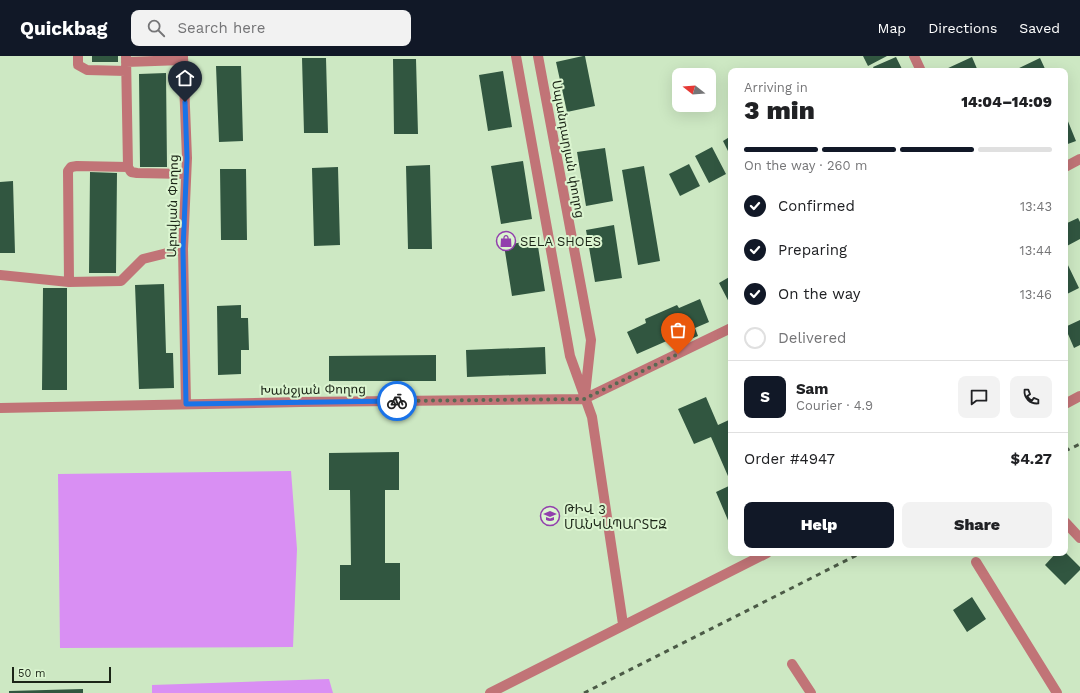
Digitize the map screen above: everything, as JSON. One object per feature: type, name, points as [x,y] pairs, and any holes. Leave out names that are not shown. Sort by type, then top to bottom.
[{"type":"street","points":[[78,56],[78,65],[87,70],[126,63],[183,58]]},
{"type":"street","points":[[516,56],[570,356],[592,418],[623,624]]},
{"type":"street","name":"Սպանդարյան փողոց","points":[[538,56],[591,340],[584,399]]},
{"type":"street","points":[[914,56],[920,68]]},
{"type":"street","name":"Աբովյան Փողոց","points":[[183,58],[186,174],[183,249],[186,404]]},
{"type":"street","points":[[126,63],[128,167],[131,172],[137,173],[186,174]]},
{"type":"street","points":[[1068,165],[1080,159]]},
{"type":"street","points":[[69,282],[68,171],[71,167],[77,166],[128,167]]},
{"type":"street","points":[[0,275],[69,282],[121,281],[143,259],[183,249]]},
{"type":"street","name":"Խանջյան Փողոց","points":[[0,408],[584,399],[728,329]]},
{"type":"street","points":[[1068,402],[1080,396]]},
{"type":"street","points":[[1068,525],[1080,538]]},
{"type":"street","points":[[490,693],[623,624],[761,556]]},
{"type":"street","points":[[976,562],[1058,693]]},
{"type":"street","points":[[792,664],[811,693]]},
{"type":"shaded area","points":[[291,471],[297,549],[293,647],[60,648],[58,474]]},
{"type":"shaded area","points":[[329,679],[333,693],[152,693],[152,685]]},
{"type":"building","points":[[92,56],[118,56],[118,62],[92,62]]},
{"type":"building","points":[[585,56],[595,106],[567,112],[556,62]]},
{"type":"building","points":[[863,56],[887,56],[868,66]]},
{"type":"building","points":[[896,57],[902,68],[874,68]]},
{"type":"building","points":[[972,57],[977,68],[948,68]]},
{"type":"building","points":[[302,58],[326,58],[328,133],[304,133]]},
{"type":"building","points":[[1040,58],[1045,68],[1019,68]]},
{"type":"building","points":[[393,59],[416,59],[418,134],[394,134]]},
{"type":"building","points":[[216,66],[241,66],[243,141],[219,142]]},
{"type":"building","points":[[503,71],[512,127],[488,131],[479,75]]},
{"type":"building","points":[[166,73],[167,167],[140,167],[139,74]]},
{"type":"building","points":[[1068,121],[1076,141],[1068,144]]},
{"type":"building","points":[[728,138],[728,151],[723,141]]},
{"type":"building","points":[[712,147],[726,174],[709,183],[695,156]]},
{"type":"building","points":[[605,148],[613,201],[586,206],[577,152]]},
{"type":"building","points":[[523,161],[532,219],[501,224],[491,166]]},
{"type":"building","points":[[689,164],[700,186],[680,196],[669,174]]},
{"type":"building","points":[[430,165],[432,249],[408,249],[406,166]]},
{"type":"building","points":[[644,166],[660,261],[638,265],[622,170]]},
{"type":"building","points":[[338,167],[340,245],[314,246],[312,168]]},
{"type":"building","points":[[220,169],[246,169],[247,240],[221,240]]},
{"type":"building","points":[[90,172],[117,173],[116,273],[89,273]]},
{"type":"building","points":[[13,181],[15,253],[0,253],[0,182]]},
{"type":"building","points":[[1078,218],[1080,222],[1080,239],[1068,245],[1068,223]]},
{"type":"building","points":[[614,225],[622,278],[595,282],[586,230]]},
{"type":"building","points":[[537,240],[545,291],[512,296],[504,245]]},
{"type":"building","points":[[1068,265],[1079,288],[1068,294]]},
{"type":"building","points":[[728,278],[728,300],[719,283]]},
{"type":"building","points":[[164,284],[166,353],[173,353],[174,388],[139,389],[135,285]]},
{"type":"building","points":[[43,288],[67,288],[67,390],[42,390]]},
{"type":"building","points":[[700,299],[709,322],[695,328],[698,336],[681,343],[678,336],[637,354],[627,332],[646,323],[645,319],[677,305],[679,308]]},
{"type":"building","points":[[241,305],[241,318],[248,318],[249,350],[241,350],[241,374],[218,375],[217,306]]},
{"type":"building","points":[[1080,320],[1080,345],[1074,348],[1068,334],[1068,326]]},
{"type":"building","points":[[545,347],[546,374],[467,377],[466,350]]},
{"type":"building","points":[[436,355],[436,381],[329,381],[329,356]]},
{"type":"building","points":[[706,397],[718,425],[728,420],[728,476],[711,437],[694,444],[678,409]]},
{"type":"building","points":[[399,452],[399,490],[385,490],[385,563],[400,563],[400,600],[340,600],[340,565],[351,565],[350,490],[329,490],[329,453]]},
{"type":"building","points":[[728,486],[728,520],[716,492]]},
{"type":"building","points":[[1068,555],[1080,567],[1080,570],[1065,585],[1045,565],[1053,556]]},
{"type":"building","points":[[972,597],[986,619],[967,632],[953,610]]},
{"type":"building","points":[[83,689],[83,693],[9,693],[9,691]]},
{"type":"railway","points":[[1068,450],[1080,444]]},
{"type":"railway","points":[[584,693],[855,556]]},
{"type":"way so far","points":[[397,401],[584,399],[678,354]]},
{"type":"place","name":"SELA SHOES","points":[[506,241]]},
{"type":"place","name":"ԹԻՎ 3 ՄԱՆԿԱՊԱՐՏԵԶ","points":[[550,516]]},
{"type":"route","points":[[185,102],[187,158],[183,249],[186,404],[397,401]]}]
